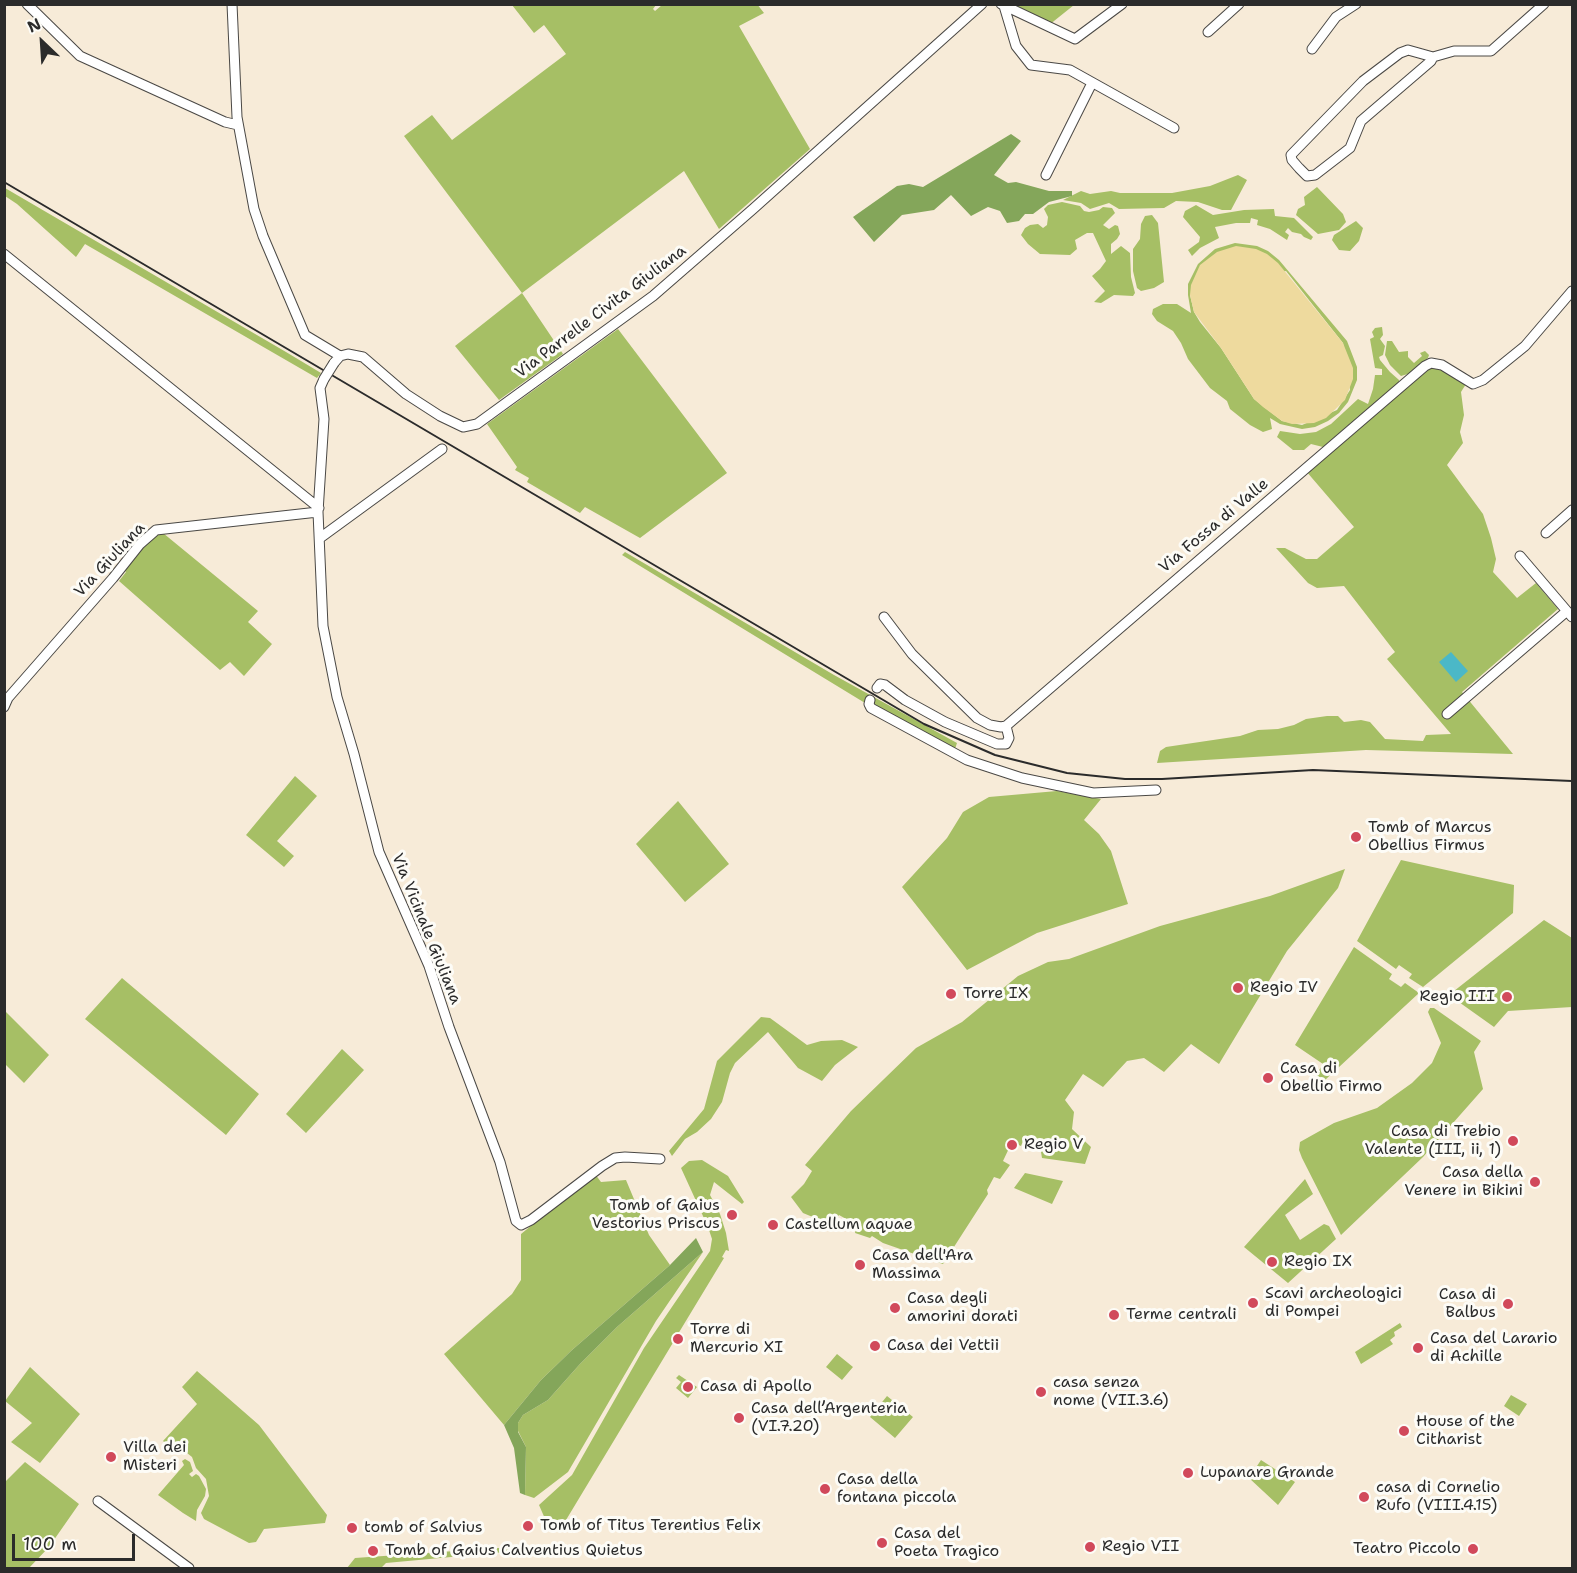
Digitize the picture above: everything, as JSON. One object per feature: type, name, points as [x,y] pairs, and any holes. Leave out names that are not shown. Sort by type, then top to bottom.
[{"type":"street","points":[[27,4],[80,56],[225,122],[238,125]]},
{"type":"street","points":[[232,4],[238,125],[257,219],[305,335],[337,360],[320,388],[324,419],[318,510]]},
{"type":"street","name":"Via Parrelle Civita Giuliana","points":[[337,360],[356,355],[369,360],[406,394],[456,426],[477,424],[653,296],[982,4]]},
{"type":"street","points":[[1002,5],[1075,39],[1122,4]]},
{"type":"street","points":[[1208,33],[1239,4]]},
{"type":"street","points":[[1312,49],[1336,17],[1356,4]]},
{"type":"street","points":[[1433,57],[1361,121],[1350,148],[1315,175],[1307,176],[1292,160],[1292,155],[1363,81],[1400,53],[1408,50],[1433,57],[1454,51],[1491,51],[1544,4]]},
{"type":"street","points":[[1002,5],[1016,46],[1031,65],[1070,70],[1174,128]]},
{"type":"street","points":[[1046,175],[1092,83]]},
{"type":"street","points":[[4,254],[318,510]]},
{"type":"street","name":"Via Fossa di Valle","points":[[1006,726],[1425,366],[1431,363],[1442,365],[1473,384],[1483,380],[1525,346],[1572,291]]},
{"type":"street","points":[[320,538],[442,449]]},
{"type":"street","name":"Via Vicinale Giuliana","points":[[318,510],[323,627],[342,718],[354,754],[374,835],[388,877],[429,966],[449,1027],[500,1162],[516,1221],[521,1225],[531,1220],[615,1158],[625,1156],[660,1160]]},
{"type":"street","name":"Via Giuliana","points":[[4,707],[8,698],[140,544],[156,530],[318,510]]},
{"type":"street","points":[[1546,533],[1572,510]]},
{"type":"street","points":[[1447,714],[1570,614],[1520,556]]},
{"type":"street","points":[[877,688],[880,684],[885,685],[905,700],[945,722],[997,744],[1006,744],[1009,738],[1006,726],[990,725],[977,718],[912,654],[884,617]]},
{"type":"street","points":[[870,700],[869,704],[872,708],[967,760],[1022,778],[1093,793],[1156,790]]},
{"type":"street","points":[[98,1501],[189,1569]]},
{"type":"green space","points":[[757,4],[764,13],[739,26],[810,149],[719,229],[684,171],[522,293],[404,136],[432,115],[452,140],[566,54],[544,25],[534,33],[512,5],[656,5],[653,9],[655,11],[662,5]]},
{"type":"green space","points":[[1009,4],[1074,5],[1049,25]]},
{"type":"green space","points":[[1011,134],[1021,141],[994,175],[1008,183],[1016,182],[1049,191],[1072,191],[1072,196],[1049,202],[1033,214],[1025,214],[1019,221],[1007,223],[1000,211],[988,207],[971,216],[951,195],[934,210],[902,215],[874,242],[853,217],[897,186],[909,184],[923,187]]},
{"type":"green space","points":[[1238,175],[1247,180],[1231,210],[1222,210],[1198,202],[1176,201],[1164,208],[1119,209],[1109,203],[1090,209],[1081,203],[1063,200],[1081,191],[1090,194],[1111,191],[1172,193],[1210,186]]},
{"type":"green space","points":[[1317,187],[1343,214],[1346,222],[1339,230],[1318,234],[1296,215],[1298,209],[1305,205],[1304,197]]},
{"type":"green space","points":[[5,188],[321,373],[317,378],[85,244],[76,257],[5,196]]},
{"type":"green space","points":[[1062,202],[1080,206],[1084,211],[1089,212],[1103,207],[1112,208],[1115,213],[1103,225],[1109,229],[1115,225],[1118,226],[1120,234],[1111,244],[1111,254],[1121,246],[1130,253],[1131,277],[1135,293],[1133,296],[1114,295],[1101,303],[1094,302],[1105,291],[1092,276],[1106,261],[1093,233],[1087,233],[1075,240],[1077,249],[1070,255],[1040,254],[1021,235],[1030,225],[1038,224],[1043,228],[1047,225],[1048,217],[1044,209],[1048,205]]},
{"type":"green space","points":[[1196,205],[1213,215],[1244,210],[1274,209],[1275,216],[1294,218],[1313,237],[1311,240],[1288,228],[1285,232],[1289,235],[1287,240],[1270,229],[1257,225],[1258,220],[1251,218],[1250,223],[1215,227],[1219,238],[1200,248],[1192,256],[1188,250],[1199,242],[1200,237],[1183,217],[1185,211]]},
{"type":"green space","points":[[1152,215],[1158,223],[1164,282],[1154,288],[1141,291],[1137,288],[1133,271],[1133,249],[1140,239],[1141,224],[1145,216]]},
{"type":"green space","points":[[1356,221],[1363,228],[1359,241],[1350,251],[1339,250],[1332,240],[1334,235]]},
{"type":"green space","points":[[1235,243],[1257,246],[1268,251],[1279,260],[1347,341],[1357,367],[1357,380],[1348,402],[1328,421],[1315,427],[1302,429],[1280,424],[1270,418],[1272,429],[1263,432],[1250,425],[1230,409],[1227,401],[1210,388],[1188,359],[1173,331],[1157,321],[1152,314],[1153,309],[1163,304],[1177,304],[1191,313],[1188,284],[1198,264],[1215,249]],"holes":[[[1286,271],[1343,343],[1350,390],[1337,410],[1302,425],[1282,421],[1254,399],[1221,348],[1200,322],[1194,312],[1190,295]]]},
{"type":"green space","points":[[522,293],[563,354],[499,400],[455,346]]},
{"type":"green space","points":[[1382,327],[1383,335],[1380,339],[1385,346],[1383,355],[1379,357],[1399,380],[1399,383],[1323,447],[1311,444],[1304,450],[1293,450],[1277,437],[1280,431],[1300,434],[1316,432],[1331,424],[1358,399],[1368,404],[1375,375],[1382,375],[1382,369],[1375,368],[1370,339],[1374,337],[1372,332],[1375,328]]},
{"type":"green space","points":[[618,329],[727,473],[640,538],[585,507],[580,513],[527,482],[529,478],[515,470],[517,467],[487,424]]},
{"type":"green space","points":[[1387,341],[1392,341],[1399,352],[1408,351],[1408,357],[1414,363],[1422,356],[1420,353],[1425,351],[1429,355],[1428,358],[1411,373],[1401,376],[1390,365],[1385,355]]},
{"type":"green space","points":[[1430,367],[1440,367],[1466,384],[1461,392],[1464,415],[1460,432],[1463,443],[1447,465],[1483,514],[1496,559],[1493,572],[1517,598],[1536,583],[1558,609],[1462,692],[1513,754],[1366,750],[1157,763],[1160,751],[1166,747],[1240,736],[1258,730],[1278,729],[1306,719],[1327,716],[1338,716],[1344,722],[1361,720],[1370,722],[1385,739],[1423,741],[1426,735],[1451,734],[1387,659],[1395,652],[1344,586],[1317,588],[1308,583],[1276,548],[1285,548],[1306,559],[1317,559],[1354,527],[1306,471]]},
{"type":"green space","points":[[163,533],[258,611],[248,622],[272,644],[244,676],[230,662],[220,670],[119,581],[126,572],[124,570],[146,544],[155,536]]},
{"type":"green space","points":[[625,552],[834,675],[957,743],[955,749],[865,703],[622,555]]},
{"type":"green space","points":[[295,776],[317,796],[277,841],[294,856],[284,867],[246,835]]},
{"type":"green space","points":[[1057,791],[1101,799],[1084,820],[1099,834],[1111,851],[1128,904],[1037,933],[967,970],[902,887],[947,838],[963,812],[989,797]]},
{"type":"green space","points":[[678,801],[729,864],[685,902],[636,844]]},
{"type":"green space","points":[[1401,860],[1514,885],[1513,913],[1423,987],[1409,978],[1412,974],[1399,965],[1396,969],[1357,941]]},
{"type":"green space","points":[[1345,869],[1338,888],[1287,951],[1219,1064],[1191,1044],[1164,1072],[1144,1058],[1127,1061],[1103,1087],[1083,1074],[1065,1100],[1074,1112],[1072,1129],[1091,1147],[1085,1164],[1042,1158],[1040,1146],[1023,1141],[1021,1146],[1012,1142],[1003,1161],[1010,1165],[1000,1179],[994,1177],[987,1190],[988,1194],[943,1264],[883,1243],[872,1236],[870,1238],[855,1233],[857,1225],[839,1215],[832,1225],[803,1213],[791,1197],[804,1184],[812,1171],[805,1165],[851,1111],[916,1048],[962,1022],[1018,976],[1048,962],[1069,959],[1160,926],[1270,896]]},
{"type":"green space","points":[[1544,920],[1572,938],[1572,1007],[1508,1011],[1494,1027],[1449,995]]},
{"type":"green space","points":[[1354,947],[1392,974],[1389,979],[1401,987],[1405,983],[1419,993],[1325,1080],[1316,1075],[1323,1064],[1295,1045]]},
{"type":"green space","points":[[122,978],[259,1094],[226,1135],[85,1019]]},
{"type":"green space","points":[[1430,1008],[1434,1008],[1481,1041],[1474,1052],[1483,1089],[1423,1157],[1341,1235],[1302,1158],[1299,1150],[1300,1142],[1334,1123],[1377,1108],[1412,1083],[1432,1063],[1441,1043],[1428,1012]]},
{"type":"green space","points":[[5,1011],[49,1055],[24,1083],[5,1064]]},
{"type":"green space","points":[[761,1017],[770,1018],[807,1045],[821,1041],[842,1040],[858,1047],[835,1065],[822,1081],[798,1068],[768,1032],[735,1063],[722,1102],[711,1119],[685,1139],[672,1156],[669,1151],[704,1109],[717,1061]]},
{"type":"green space","points":[[342,1049],[364,1070],[306,1133],[286,1114]]},
{"type":"green space","points":[[702,1160],[728,1176],[744,1202],[742,1204],[714,1182],[710,1195],[720,1214],[729,1251],[726,1250],[722,1257],[724,1258],[678,1334],[676,1332],[672,1339],[674,1341],[566,1520],[546,1521],[539,1505],[572,1475],[644,1348],[710,1251],[712,1239],[708,1227],[681,1168],[689,1161]]},
{"type":"green space","points":[[1025,1173],[1063,1181],[1052,1204],[1014,1188]]},
{"type":"green space","points":[[595,1174],[601,1182],[626,1180],[649,1235],[670,1265],[572,1350],[541,1380],[504,1425],[444,1354],[512,1294],[521,1280],[521,1234]]},
{"type":"green space","points":[[1305,1179],[1313,1194],[1285,1215],[1300,1240],[1324,1224],[1329,1226],[1336,1239],[1288,1283],[1244,1247]]},
{"type":"green space","points":[[696,1238],[703,1252],[617,1327],[548,1400],[523,1415],[518,1423],[518,1432],[526,1447],[525,1495],[520,1493],[514,1448],[504,1425],[541,1380],[670,1265]]},
{"type":"green space","points":[[703,1252],[656,1321],[568,1472],[534,1498],[525,1495],[526,1447],[518,1431],[518,1423],[523,1415],[548,1400],[617,1327]]},
{"type":"green space","points":[[1400,1323],[1402,1327],[1394,1332],[1395,1336],[1390,1340],[1393,1344],[1361,1364],[1355,1352]]},
{"type":"green space","points":[[837,1354],[853,1367],[842,1380],[826,1367]]},
{"type":"green space","points":[[30,1367],[80,1414],[40,1463],[11,1442],[32,1423],[5,1401]]},
{"type":"green space","points":[[197,1371],[259,1425],[327,1515],[325,1523],[264,1529],[256,1542],[249,1543],[204,1519],[201,1513],[209,1496],[206,1479],[196,1468],[192,1457],[187,1453],[177,1453],[163,1441],[197,1404],[182,1387]]},
{"type":"green space","points":[[679,1375],[697,1387],[688,1398],[676,1388],[681,1382],[676,1378]]},
{"type":"green space","points":[[1511,1395],[1527,1404],[1519,1416],[1504,1406]]},
{"type":"green space","points":[[887,1396],[913,1417],[895,1438],[870,1417]]},
{"type":"green space","points":[[185,1459],[190,1462],[193,1471],[189,1474],[192,1477],[196,1474],[199,1476],[206,1489],[205,1496],[197,1510],[196,1521],[158,1495],[184,1465],[182,1461]]},
{"type":"green space","points":[[1261,1460],[1295,1482],[1278,1505],[1249,1478]]},
{"type":"green space","points":[[25,1462],[79,1504],[49,1547],[29,1568],[5,1568],[5,1482]]},
{"type":"green space","points":[[527,1546],[527,1550],[386,1563],[381,1568],[347,1568],[355,1558]]},
{"type":"sand","points":[[1236,246],[1256,249],[1278,263],[1343,343],[1353,368],[1353,379],[1345,400],[1326,418],[1314,423],[1292,424],[1282,421],[1263,407],[1254,399],[1194,312],[1190,295],[1191,285],[1200,265],[1217,252]]},
{"type":"water","points":[[1451,652],[1468,671],[1456,682],[1439,662]]},
{"type":"railway","points":[[4,182],[924,724],[995,755],[1067,773],[1125,779],[1313,770],[1572,781]]},
{"type":"place","name":"Tomb of Marcus Obellius Firmus","points":[[1356,837]]},
{"type":"place","name":"Regio IV","points":[[1238,988]]},
{"type":"place","name":"Torre IX","points":[[951,994]]},
{"type":"place","name":"Regio III","points":[[1507,997]]},
{"type":"place","name":"Casa di Obellio Firmo","points":[[1268,1078]]},
{"type":"place","name":"Casa di Trebio Valente (III, ii, 1)","points":[[1513,1141]]},
{"type":"place","name":"Regio V","points":[[1012,1145]]},
{"type":"place","name":"Casa della Venere in Bikini","points":[[1535,1182]]},
{"type":"place","name":"Tomb of Gaius Vestorius Priscus","points":[[732,1215]]},
{"type":"place","name":"Castellum aquae","points":[[773,1225]]},
{"type":"place","name":"Regio IX","points":[[1272,1262]]},
{"type":"place","name":"Casa dell'Ara Massima","points":[[860,1265]]},
{"type":"place","name":"Scavi archeologici di Pompei","points":[[1253,1303]]},
{"type":"place","name":"Casa di Balbus","points":[[1508,1304]]},
{"type":"place","name":"Casa degli amorini dorati","points":[[895,1308]]},
{"type":"place","name":"Terme centrali","points":[[1114,1315]]},
{"type":"place","name":"Torre di Mercurio XI","points":[[678,1339]]},
{"type":"place","name":"Casa dei Vettii","points":[[875,1346]]},
{"type":"place","name":"Casa del Larario di Achille","points":[[1418,1348]]},
{"type":"place","name":"Casa di Apollo","points":[[688,1387]]},
{"type":"place","name":"casa senza nome (VII.3.6)","points":[[1041,1392]]},
{"type":"place","name":"Casa dell’Argenteria (VI.7.20)","points":[[739,1418]]},
{"type":"place","name":"House of the Citharist","points":[[1404,1431]]},
{"type":"place","name":"Villa dei Misteri","points":[[111,1457]]},
{"type":"place","name":"Lupanare Grande","points":[[1188,1473]]},
{"type":"place","name":"Casa della fontana piccola","points":[[825,1489]]},
{"type":"place","name":"casa di Cornelio Rufo (VIII.4.15)","points":[[1364,1497]]},
{"type":"place","name":"Tomb of Titus Terentius Felix","points":[[528,1526]]},
{"type":"place","name":"tomb of Salvius","points":[[352,1528]]},
{"type":"place","name":"Casa del Poeta Tragico","points":[[882,1543]]},
{"type":"place","name":"Regio VII","points":[[1090,1547]]},
{"type":"place","name":"Teatro Piccolo","points":[[1473,1549]]},
{"type":"place","name":"Tomb of Gaius Calventius Quietus","points":[[373,1551]]}]
